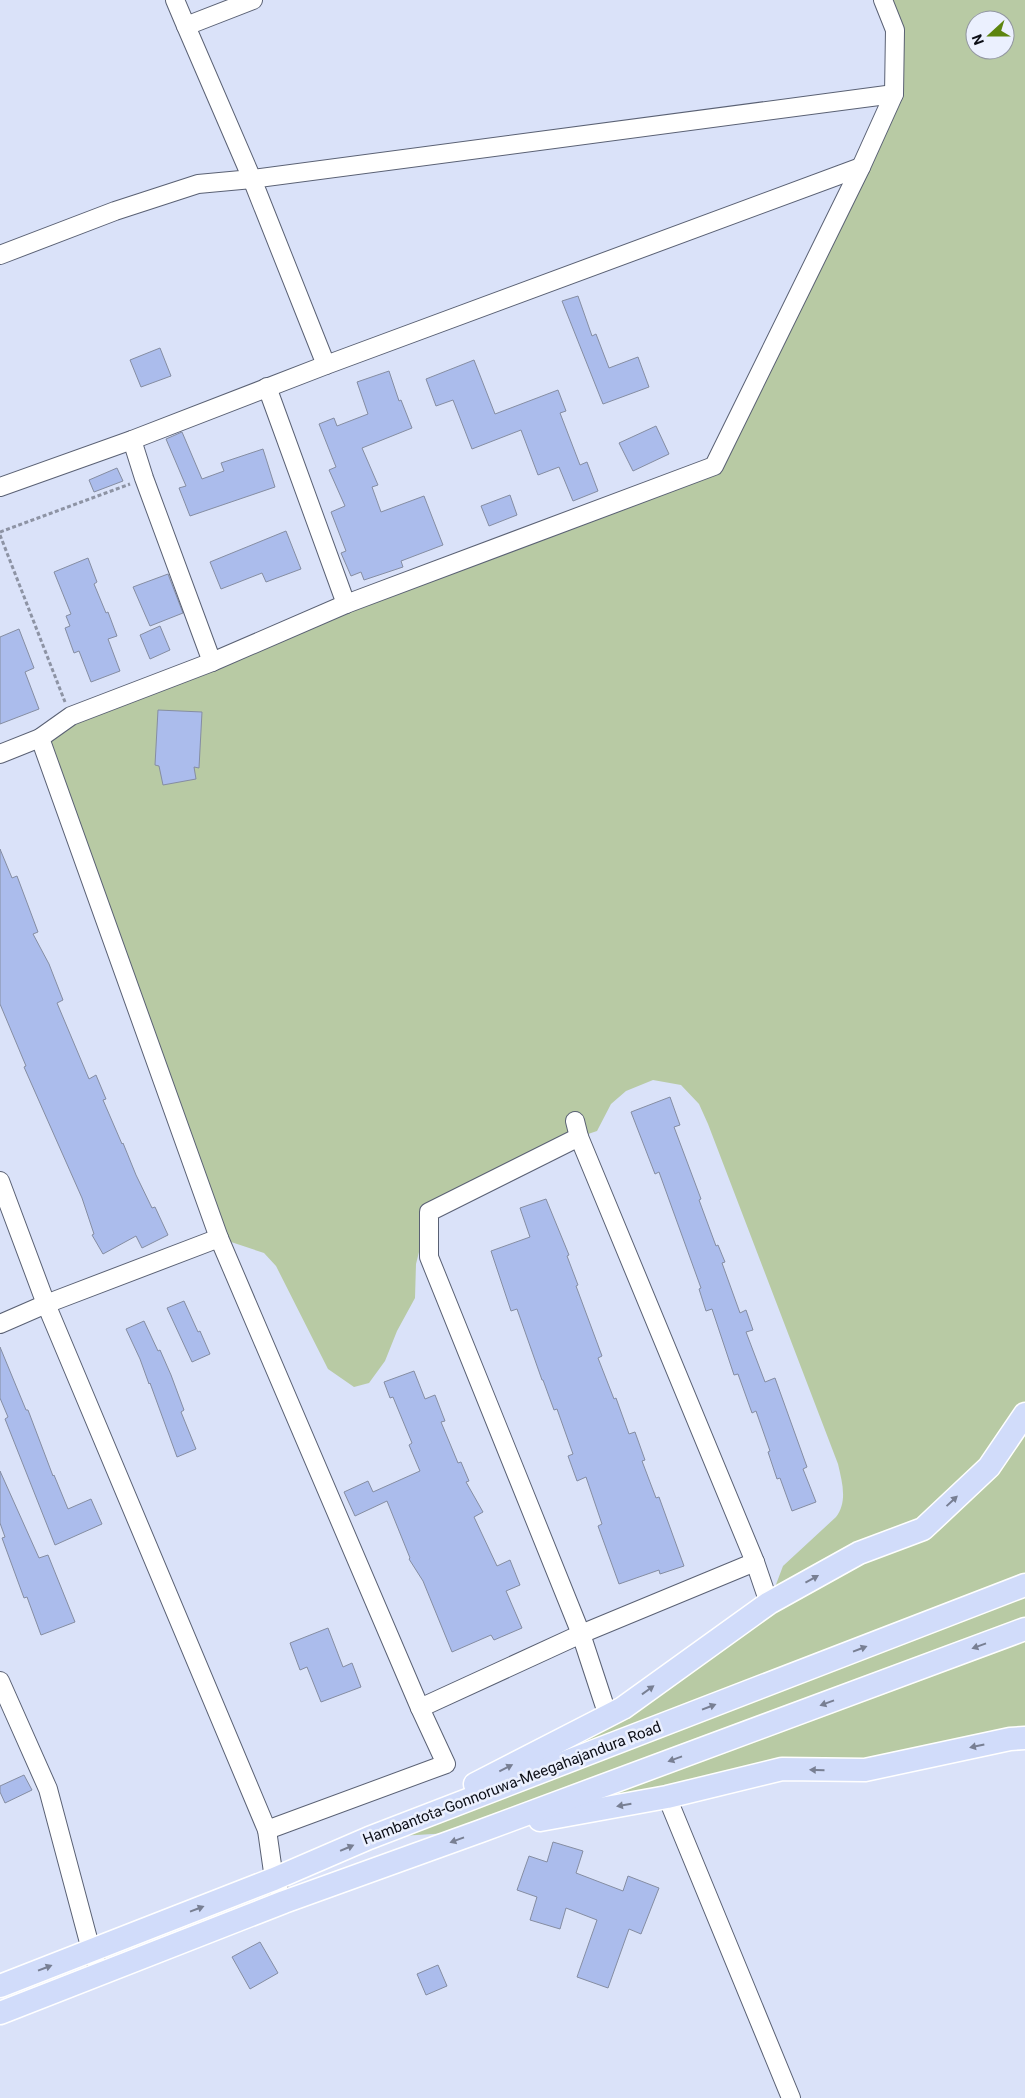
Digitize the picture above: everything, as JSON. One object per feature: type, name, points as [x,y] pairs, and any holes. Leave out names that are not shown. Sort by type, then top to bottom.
[{"type":"main road","points":[[369,1838],[623,1708],[769,1603],[859,1553],[923,1528],[990,1467],[1025,1414]]},
{"type":"main road","name":"Hambantota-Gonnoruwa-Meegahajandura Road","points":[[0,1986],[274,1879],[369,1838],[1025,1585]]},
{"type":"main road","name":"Hambantota-Gonnoruwa-Meegahajandura Road","points":[[0,2013],[284,1902],[1025,1629]]},
{"type":"main road","points":[[481,1831],[667,1797],[782,1769],[865,1770],[1010,1738],[1025,1738]]},
{"type":"street","points":[[175,0],[252,179],[326,365]]},
{"type":"street","points":[[186,26],[253,0]]},
{"type":"street","points":[[0,754],[40,738],[71,716],[212,662],[346,604],[714,466],[861,167],[894,94],[895,30],[883,0]]},
{"type":"street","points":[[0,255],[115,211],[198,184],[252,179],[894,94]]},
{"type":"street","points":[[0,487],[132,440],[267,387],[861,167]]},
{"type":"street","points":[[267,387],[346,604]]},
{"type":"street","points":[[132,440],[144,478],[212,662]]},
{"type":"street","points":[[40,738],[219,1238],[420,1708],[446,1764],[267,1830]]},
{"type":"street","points":[[608,1716],[581,1634],[429,1257],[429,1212],[577,1129],[755,1562],[769,1603]]},
{"type":"street","points":[[0,1181],[46,1304],[267,1830],[274,1879],[284,1902]]},
{"type":"street","points":[[0,1324],[46,1304],[219,1238]]},
{"type":"street","points":[[420,1708],[581,1634],[755,1562]]},
{"type":"street","points":[[0,1681],[48,1790],[91,1950],[101,1974]]},
{"type":"street","points":[[667,1797],[791,2098]]},
{"type":"path","points":[[71,716],[0,534],[144,478]]},
{"type":"green space","points":[[883,0],[1025,0],[1025,1738],[865,1770],[782,1769],[481,1831],[369,1838],[623,1708],[769,1603],[783,1566],[836,1517],[840,1511],[843,1491],[838,1464],[708,1124],[699,1104],[681,1085],[653,1080],[626,1091],[611,1104],[597,1131],[579,1137],[429,1212],[416,1264],[415,1298],[397,1331],[385,1361],[369,1383],[354,1387],[328,1369],[276,1266],[264,1253],[219,1238],[40,738],[71,716],[714,466],[894,94]]},
{"type":"building","points":[[578,296],[592,336],[596,334],[609,368],[638,357],[649,387],[603,404],[562,301]]},
{"type":"building","points":[[160,348],[171,376],[141,387],[130,360]]},
{"type":"building","points":[[474,360],[495,414],[558,390],[566,411],[560,413],[580,465],[587,462],[598,491],[573,501],[559,467],[538,475],[521,430],[472,449],[453,400],[436,406],[426,379]]},
{"type":"building","points":[[389,371],[399,401],[401,400],[412,428],[362,448],[378,485],[372,487],[381,512],[424,496],[443,545],[401,561],[403,567],[364,580],[361,572],[351,576],[341,553],[346,551],[331,512],[345,506],[329,470],[336,467],[319,424],[334,418],[337,426],[368,414],[357,382]]},
{"type":"building","points":[[656,426],[669,454],[633,471],[619,443]]},
{"type":"building","points":[[182,432],[202,479],[224,471],[221,463],[263,449],[275,487],[190,516],[179,488],[186,486],[166,439]]},
{"type":"building","points":[[117,468],[123,481],[94,492],[89,480]]},
{"type":"building","points":[[510,495],[517,515],[489,526],[481,506]]},
{"type":"building","points":[[286,531],[301,569],[266,582],[262,573],[221,589],[210,562]]},
{"type":"building","points":[[88,558],[97,582],[94,584],[117,636],[108,639],[120,671],[91,682],[79,651],[74,653],[65,628],[70,626],[66,616],[71,614],[54,572]]},
{"type":"building","points":[[168,574],[183,613],[150,626],[133,587]]},
{"type":"building","points":[[160,626],[170,650],[150,659],[140,635]]},
{"type":"building","points":[[19,629],[34,668],[25,672],[39,709],[0,724],[0,637]]},
{"type":"building","points":[[158,710],[202,712],[199,768],[194,767],[196,779],[163,785],[159,766],[155,765]]},
{"type":"building","points":[[0,849],[12,878],[17,876],[38,932],[33,934],[49,964],[63,1000],[57,1003],[89,1079],[96,1075],[106,1099],[103,1100],[122,1144],[152,1208],[155,1207],[168,1235],[142,1248],[136,1236],[103,1254],[92,1235],[94,1234],[82,1198],[24,1067],[26,1066],[0,1004]]},
{"type":"building","points":[[670,1097],[680,1125],[674,1127],[701,1199],[699,1200],[716,1246],[718,1245],[725,1262],[722,1263],[740,1313],[746,1310],[753,1330],[746,1332],[765,1382],[775,1378],[807,1467],[803,1469],[816,1502],[792,1511],[780,1478],[777,1479],[768,1452],[770,1451],[756,1411],[752,1413],[738,1374],[734,1375],[712,1309],[706,1311],[699,1289],[701,1288],[659,1172],[655,1174],[631,1112]]},
{"type":"building","points":[[546,1199],[569,1255],[567,1256],[578,1285],[576,1286],[602,1356],[598,1358],[614,1399],[616,1398],[629,1434],[635,1432],[645,1460],[642,1461],[656,1498],[659,1497],[684,1566],[660,1574],[659,1570],[619,1584],[598,1526],[602,1524],[586,1477],[577,1481],[568,1456],[573,1454],[557,1409],[554,1410],[542,1380],[517,1309],[511,1311],[491,1251],[530,1237],[520,1208]]},
{"type":"building","points":[[184,1301],[210,1354],[192,1362],[167,1308]]},
{"type":"building","points":[[144,1321],[171,1375],[184,1410],[181,1412],[196,1449],[177,1457],[150,1383],[126,1329]]},
{"type":"building","points":[[0,1347],[68,1509],[91,1499],[102,1524],[55,1545],[5,1419],[8,1417],[0,1398]]},
{"type":"building","points":[[414,1371],[425,1399],[435,1395],[445,1421],[441,1422],[458,1463],[461,1462],[469,1481],[466,1482],[483,1512],[474,1517],[497,1566],[510,1560],[520,1585],[506,1591],[522,1628],[494,1640],[491,1635],[452,1652],[423,1581],[409,1559],[387,1501],[355,1516],[344,1492],[368,1481],[373,1492],[420,1471],[409,1445],[412,1443],[393,1397],[390,1398],[384,1382]]},
{"type":"building","points":[[0,1471],[39,1558],[48,1555],[75,1622],[41,1635],[27,1597],[24,1598],[2,1538],[5,1537],[0,1523]]},
{"type":"building","points":[[328,1628],[343,1667],[352,1663],[361,1687],[321,1702],[307,1667],[300,1670],[290,1643]]},
{"type":"building","points":[[24,1775],[32,1790],[5,1803],[0,1792],[0,1786]]},
{"type":"building","points":[[553,1842],[583,1851],[576,1873],[623,1891],[628,1876],[659,1888],[641,1934],[629,1929],[608,1988],[577,1977],[597,1920],[566,1908],[560,1929],[530,1920],[537,1897],[517,1890],[529,1856],[547,1862]]},
{"type":"building","points":[[260,1942],[278,1973],[250,1989],[232,1957]]},
{"type":"building","points":[[438,1965],[447,1986],[426,1995],[417,1974]]}]
